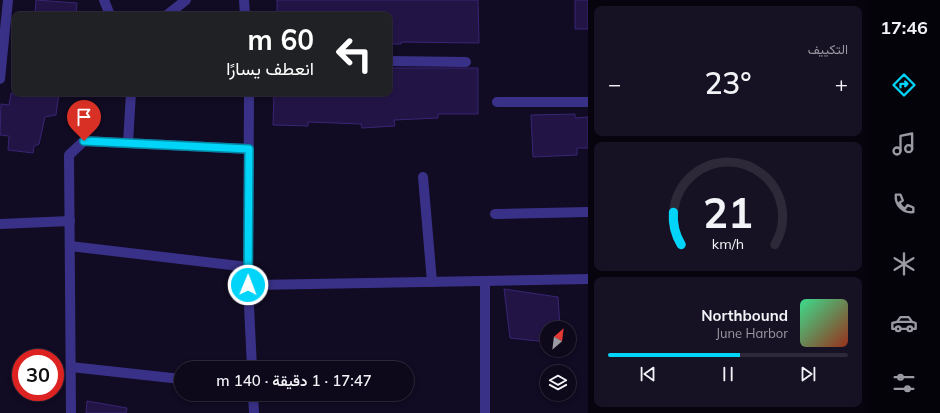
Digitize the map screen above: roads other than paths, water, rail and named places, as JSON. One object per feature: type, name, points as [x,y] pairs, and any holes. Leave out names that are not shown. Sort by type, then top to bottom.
[{"type":"street","points":[[0,79],[8,0]]},
{"type":"street","points":[[104,0],[109,12]]},
{"type":"street","points":[[170,12],[186,0]]},
{"type":"street","points":[[244,0],[245,12]]},
{"type":"street","points":[[392,61],[466,62]]},
{"type":"street","points":[[128,143],[131,96]]},
{"type":"street","points":[[249,96],[248,285],[252,361]]},
{"type":"street","points":[[497,102],[588,102]]},
{"type":"street","points":[[71,413],[69,154],[84,141],[249,149]]},
{"type":"street","points":[[423,177],[432,282]]},
{"type":"street","points":[[495,214],[588,212]]},
{"type":"street","points":[[0,224],[70,221]]},
{"type":"street","points":[[70,246],[248,267]]},
{"type":"street","points":[[248,285],[588,279]]},
{"type":"street","points":[[485,281],[485,413]]},
{"type":"street","points":[[71,367],[174,378]]},
{"type":"street","points":[[253,401],[254,413]]}]
